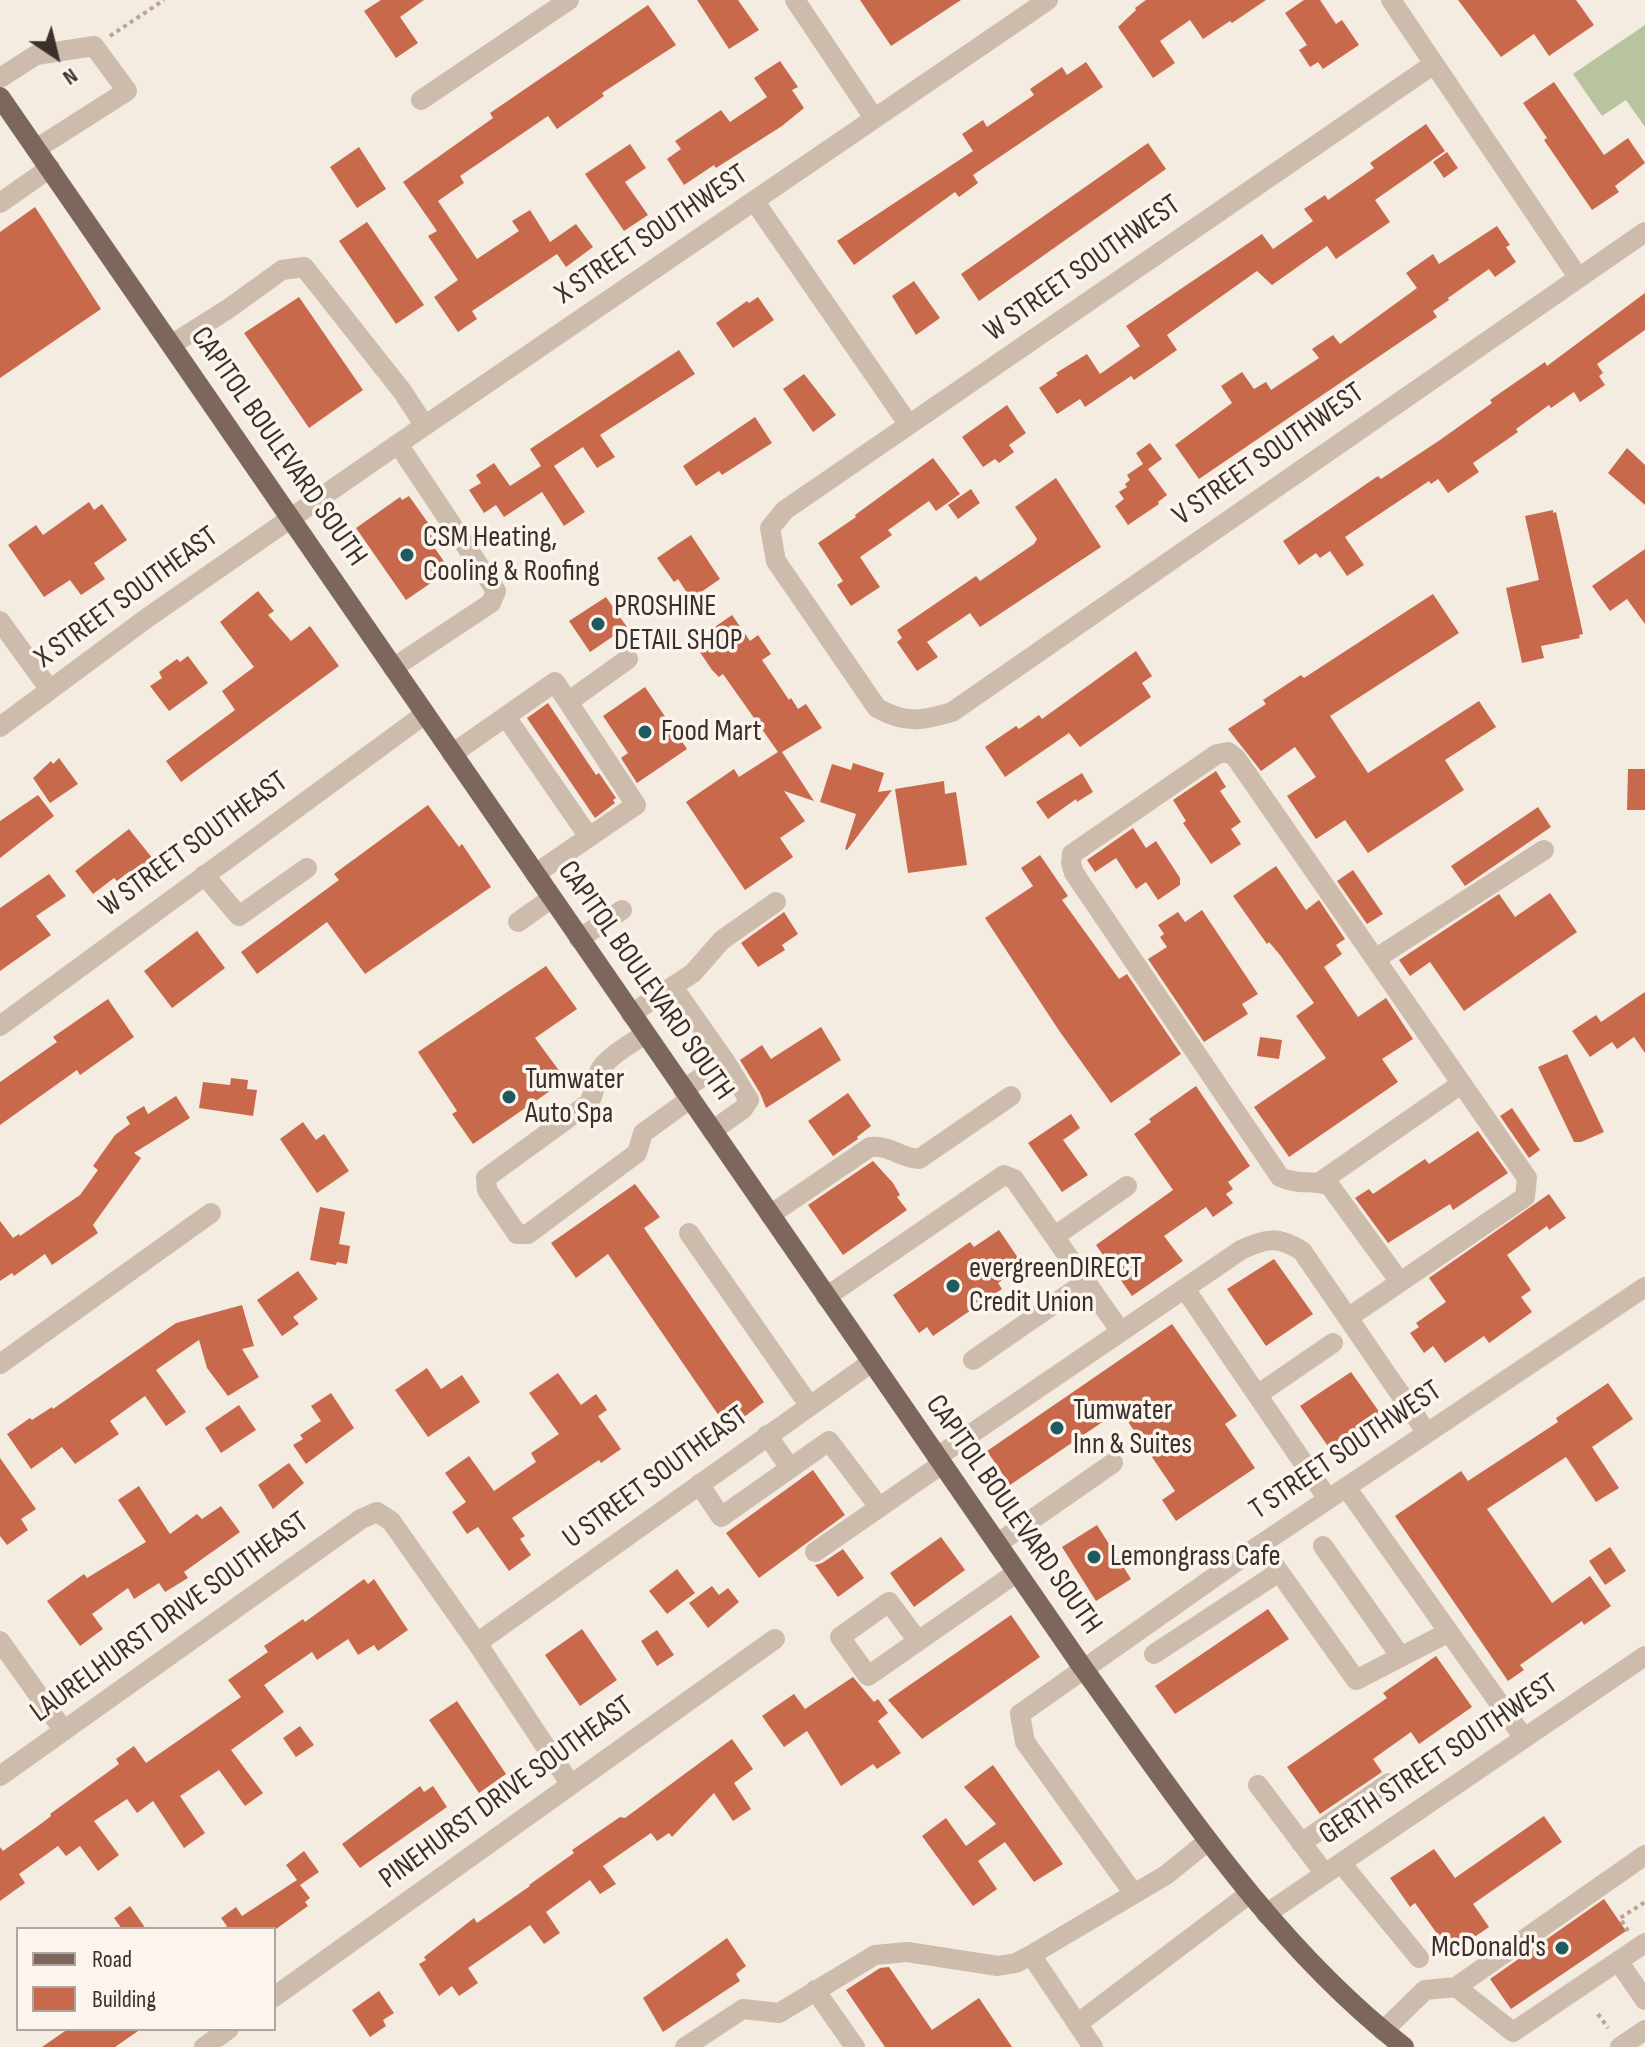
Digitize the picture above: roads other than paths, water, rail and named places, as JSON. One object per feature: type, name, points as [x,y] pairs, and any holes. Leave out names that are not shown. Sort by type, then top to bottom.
[{"type":"main road","name":"CAPITOL BOULEVARD SOUTH","points":[[0,97],[1016,1573],[1208,1841],[1266,1914]]},
{"type":"main road","points":[[1266,1914],[1328,1981],[1404,2047]]},
{"type":"street","points":[[421,100],[569,0]]},
{"type":"street","points":[[795,0],[874,118]]},
{"type":"street","name":"X STREET SOUTHWEST","points":[[291,519],[1048,0]]},
{"type":"street","points":[[1391,0],[1578,277]]},
{"type":"street","points":[[0,78],[36,55],[94,46],[127,91],[36,149]]},
{"type":"street","name":"W STREET SOUTHWEST","points":[[770,528],[785,510],[1434,64]]},
{"type":"street","points":[[0,203],[50,168]]},
{"type":"street","points":[[755,202],[909,425]]},
{"type":"street","name":"V STREET SOUTHWEST","points":[[770,528],[776,561],[877,708],[897,719],[924,720],[952,712],[1645,232]]},
{"type":"street","points":[[171,345],[282,270],[304,267],[402,391],[425,426]]},
{"type":"street","points":[[393,668],[491,603],[496,591],[398,444]]},
{"type":"street","name":"X STREET SOUTHEAST","points":[[0,727],[147,618],[291,519]]},
{"type":"street","points":[[0,621],[50,690]]},
{"type":"street","points":[[568,702],[628,659]]},
{"type":"street","points":[[452,754],[555,682],[636,805],[535,874]]},
{"type":"street","name":"W STREET SOUTHEAST","points":[[0,1026],[425,714]]},
{"type":"street","points":[[506,717],[589,837]]},
{"type":"street","points":[[1349,1317],[1525,1197],[1527,1178],[1245,770],[1228,752],[1217,754],[1072,854],[1074,873],[1280,1177],[1293,1183],[1320,1182],[1330,1186],[1400,1282]]},
{"type":"street","points":[[1375,959],[1544,850]]},
{"type":"street","points":[[204,875],[239,916],[307,868]]},
{"type":"street","points":[[518,922],[552,898]]},
{"type":"street","points":[[631,1014],[702,965],[730,933],[776,902]]},
{"type":"street","points":[[579,939],[622,910]]},
{"type":"street","points":[[673,987],[749,1100],[743,1109],[712,1131]]},
{"type":"street","points":[[645,1034],[600,1067],[596,1091],[589,1103],[486,1178],[487,1190],[517,1234],[528,1234],[637,1153],[643,1133],[725,1061]]},
{"type":"street","points":[[1320,1182],[1461,1084]]},
{"type":"street","points":[[770,1215],[870,1147],[884,1146],[908,1158],[919,1159],[1011,1096]]},
{"type":"street","points":[[826,1297],[1004,1175],[1014,1179],[1121,1332]]},
{"type":"street","points":[[1055,1236],[1127,1186]]},
{"type":"street","points":[[0,1364],[211,1213]]},
{"type":"street","points":[[689,1233],[809,1405]]},
{"type":"street","points":[[815,1552],[1036,1390],[1256,1242],[1284,1240],[1302,1251],[1427,1433]]},
{"type":"street","points":[[973,1360],[1086,1282]]},
{"type":"street","name":"T STREET SOUTHWEST","points":[[1134,1894],[1025,1742],[1020,1714],[1260,1545],[1645,1287]]},
{"type":"street","points":[[1185,1289],[1328,1499]]},
{"type":"street","points":[[1257,1395],[1333,1343]]},
{"type":"street","name":"U STREET SOUTHEAST","points":[[477,1643],[872,1362]]},
{"type":"street","points":[[767,1435],[790,1468]]},
{"type":"street","points":[[699,1484],[721,1517],[829,1441],[879,1507]]},
{"type":"street","points":[[997,1544],[1113,1463]]},
{"type":"street","points":[[1346,1487],[1524,1738]]},
{"type":"street","name":"LAURELHURST DRIVE SOUTHEAST","points":[[0,1776],[361,1519],[377,1512],[391,1521],[477,1643]]},
{"type":"street","points":[[1260,1545],[1356,1680],[1449,1632]]},
{"type":"street","points":[[1323,1546],[1401,1657]]},
{"type":"street","points":[[1154,1654],[1279,1572]]},
{"type":"street","points":[[918,1641],[889,1602],[840,1637],[868,1676],[1016,1573]]},
{"type":"street","name":"PINEHURST DRIVE SOUTHEAST","points":[[276,1996],[775,1639]]},
{"type":"street","points":[[0,1641],[64,1731]]},
{"type":"street","points":[[477,1643],[571,1785]]},
{"type":"street","name":"GERTH STREET SOUTHWEST","points":[[1266,1914],[1645,1656]]},
{"type":"street","points":[[1301,1843],[1389,1783]]},
{"type":"street","points":[[1258,1785],[1301,1843],[1333,1868],[1419,1958]]},
{"type":"street","points":[[685,2047],[743,2009],[779,2013],[875,1955],[892,1951],[998,1966],[1016,1963],[1166,1875],[1208,1841]]},
{"type":"street","points":[[1383,2031],[1425,1990],[1456,1987],[1645,1855]]},
{"type":"street","points":[[1077,2024],[1249,1894]]},
{"type":"street","points":[[1456,1987],[1513,2032],[1618,1961],[1637,1938]]},
{"type":"street","points":[[1031,1955],[1093,2047]]},
{"type":"street","points":[[1618,1961],[1645,2000]]},
{"type":"street","points":[[815,1990],[855,2047]]},
{"type":"street","points":[[1620,2047],[1645,2030]]},
{"type":"street","points":[[204,2047],[226,2031]]},
{"type":"place","name":"CSM Heating, Cooling & Roofing","points":[[407,555]]},
{"type":"place","name":"PROSHINE DETAIL SHOP","points":[[598,624]]},
{"type":"place","name":"Food Mart","points":[[645,732]]},
{"type":"place","name":"Tumwater Auto Spa","points":[[509,1097]]},
{"type":"place","name":"evergreenDIRECT Credit Union","points":[[953,1286]]},
{"type":"place","name":"Tumwater Inn & Suites","points":[[1057,1428]]},
{"type":"place","name":"Lemongrass Cafe","points":[[1094,1557]]},
{"type":"place","name":"McDonald's","points":[[1562,1948]]}]
